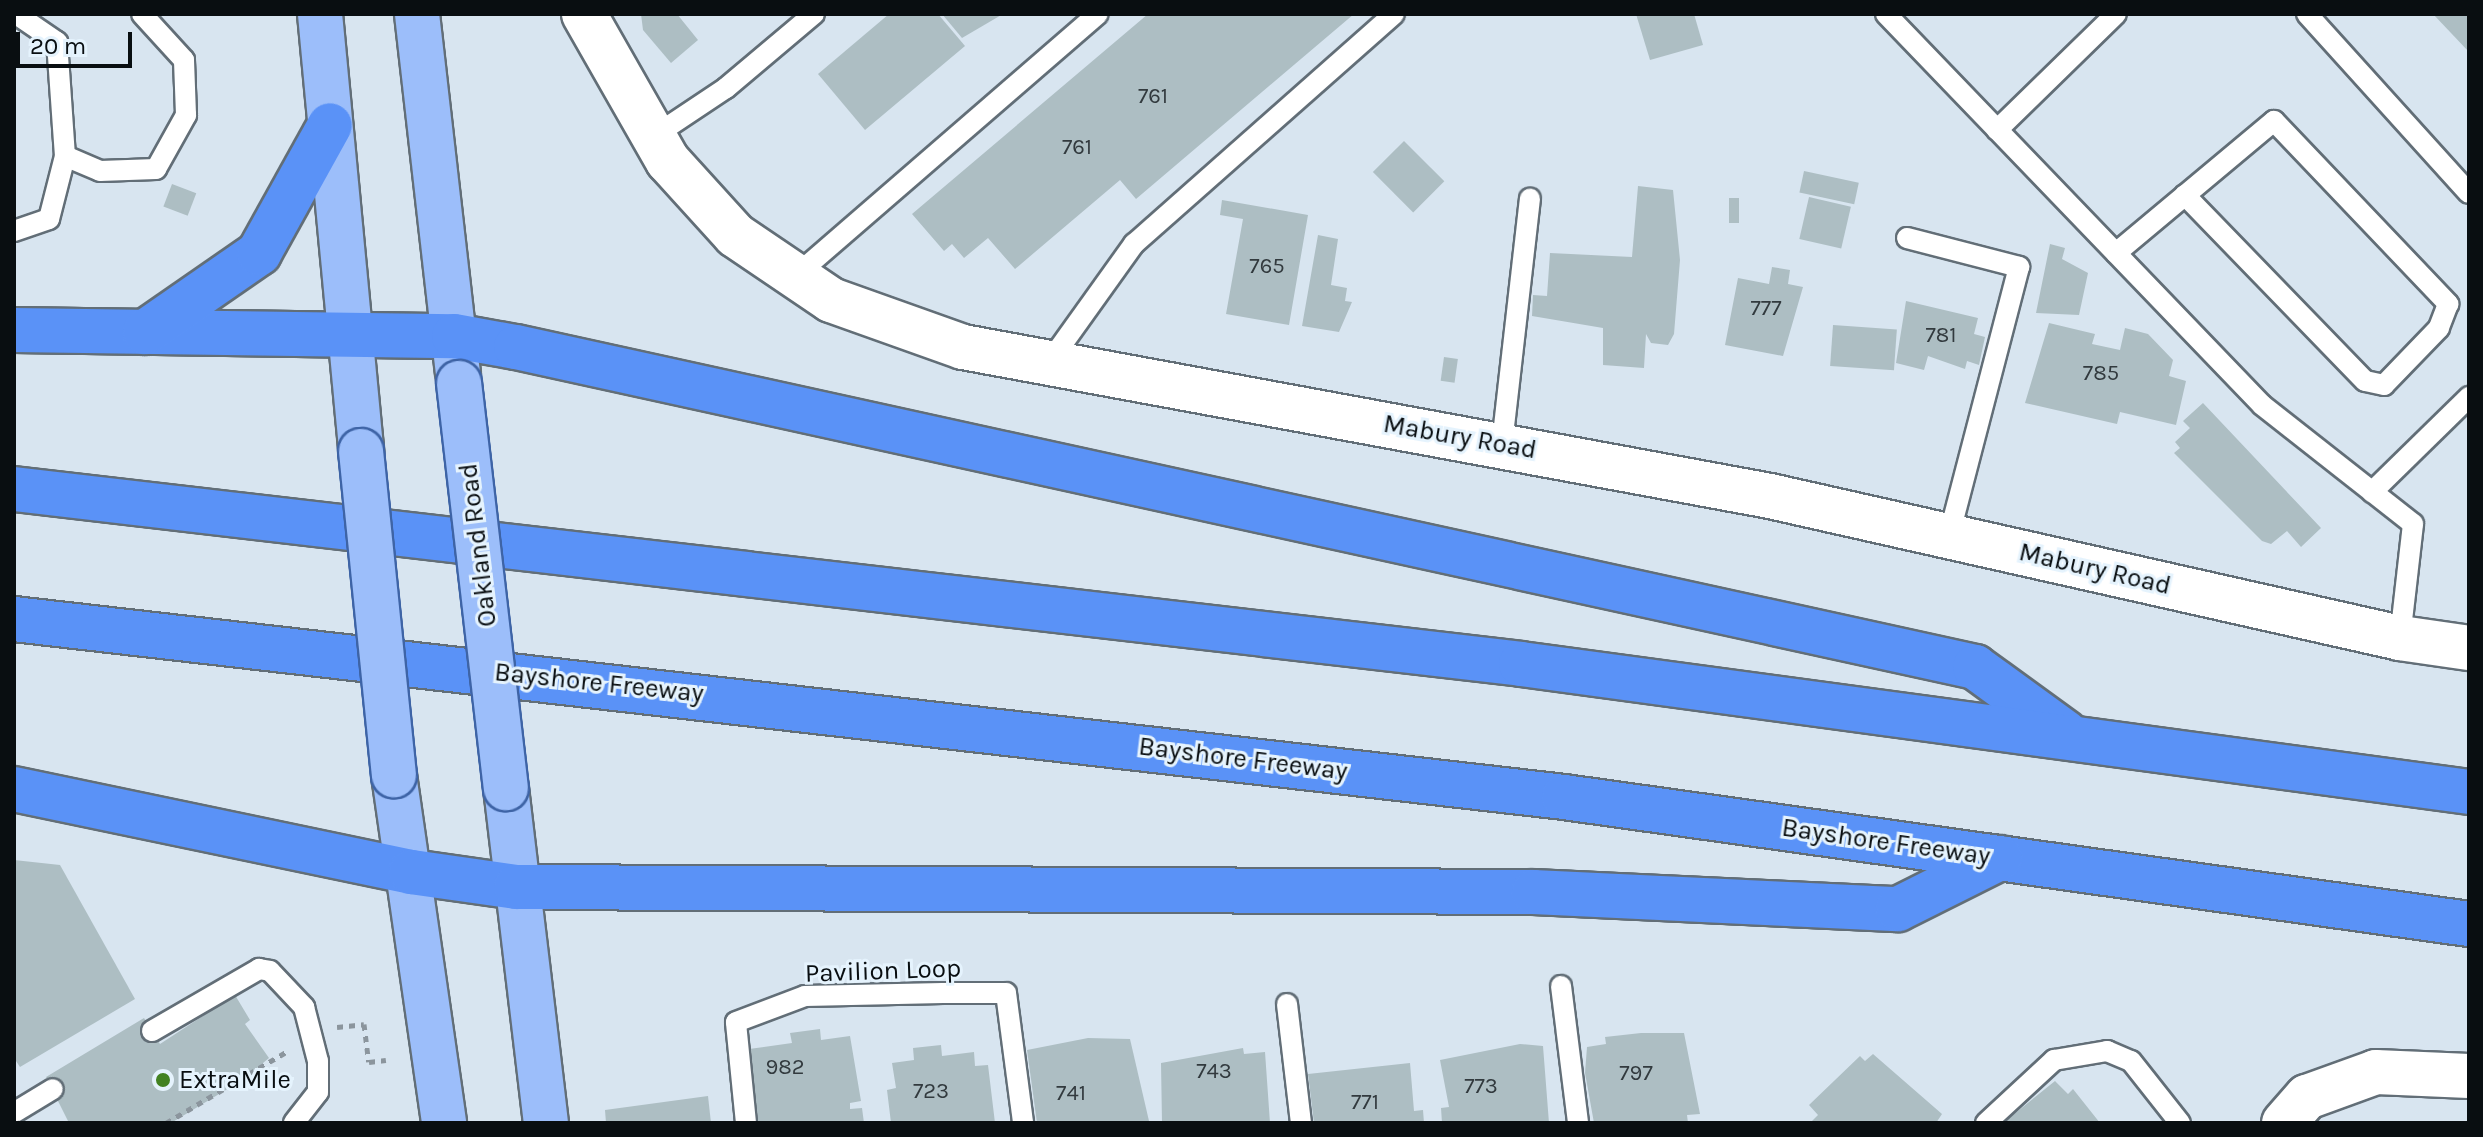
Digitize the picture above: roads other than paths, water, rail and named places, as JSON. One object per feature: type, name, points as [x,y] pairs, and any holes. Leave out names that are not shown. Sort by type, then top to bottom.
[{"type":"highway","points":[[145,332],[259,253],[330,125]]},
{"type":"highway","points":[[14,330],[145,332],[352,355],[454,336],[1975,667],[2068,735]]},
{"type":"highway","points":[[14,489],[698,565],[2068,735],[2469,792]]},
{"type":"highway","name":"Bayshore Freeway","points":[[14,619],[1564,797],[2469,924]]},
{"type":"highway","points":[[14,789],[411,872],[516,887],[1534,892],[1898,909],[2000,858]]},
{"type":"main road","points":[[320,14],[394,775],[411,872],[444,1123]]},
{"type":"main road","name":"Oakland Road","points":[[423,20],[459,383],[546,1123]]},
{"type":"street","name":"Mabury Road","points":[[584,14],[654,136],[735,235],[793,278],[831,300],[963,347],[1502,444],[1949,536],[2400,638],[2469,648]]},
{"type":"street","points":[[2284,1123],[2307,1097],[2376,1072],[2469,1076]]},
{"type":"lane","points":[[14,231],[49,219],[65,156],[57,42],[16,14]]},
{"type":"lane","points":[[65,156],[100,171],[156,169],[186,115],[184,60],[142,14]]},
{"type":"lane","points":[[654,136],[726,88],[814,14]]},
{"type":"lane","points":[[793,278],[1098,14]]},
{"type":"lane","points":[[1048,364],[1134,244],[1394,14]]},
{"type":"lane","points":[[1886,14],[2262,405],[2413,524],[2400,638]]},
{"type":"lane","points":[[1997,130],[2116,14]]},
{"type":"lane","points":[[2307,14],[2469,193]]},
{"type":"lane","points":[[2116,253],[2185,195],[2274,121],[2448,304],[2439,328],[2384,385],[2365,381],[2185,195]]},
{"type":"lane","points":[[1502,444],[1530,199]]},
{"type":"lane","points":[[1907,238],[2019,267],[1949,536]]},
{"type":"lane","points":[[2372,492],[2469,397]]},
{"type":"lane","points":[[152,1031],[259,969],[270,971],[304,1007],[318,1061],[318,1092],[294,1123]]},
{"type":"lane","points":[[1561,986],[1578,1123]]},
{"type":"lane","name":"Pavilion Loop","points":[[746,1123],[736,1022],[805,996],[1006,993],[1023,1123]]},
{"type":"lane","points":[[1287,1004],[1301,1123]]},
{"type":"lane","points":[[1986,1123],[2054,1060],[2107,1051],[2131,1061],[2180,1123]]},
{"type":"lane","points":[[17,1115],[53,1089]]},
{"type":"place","name":"ExtraMile","points":[[163,1080]]}]
